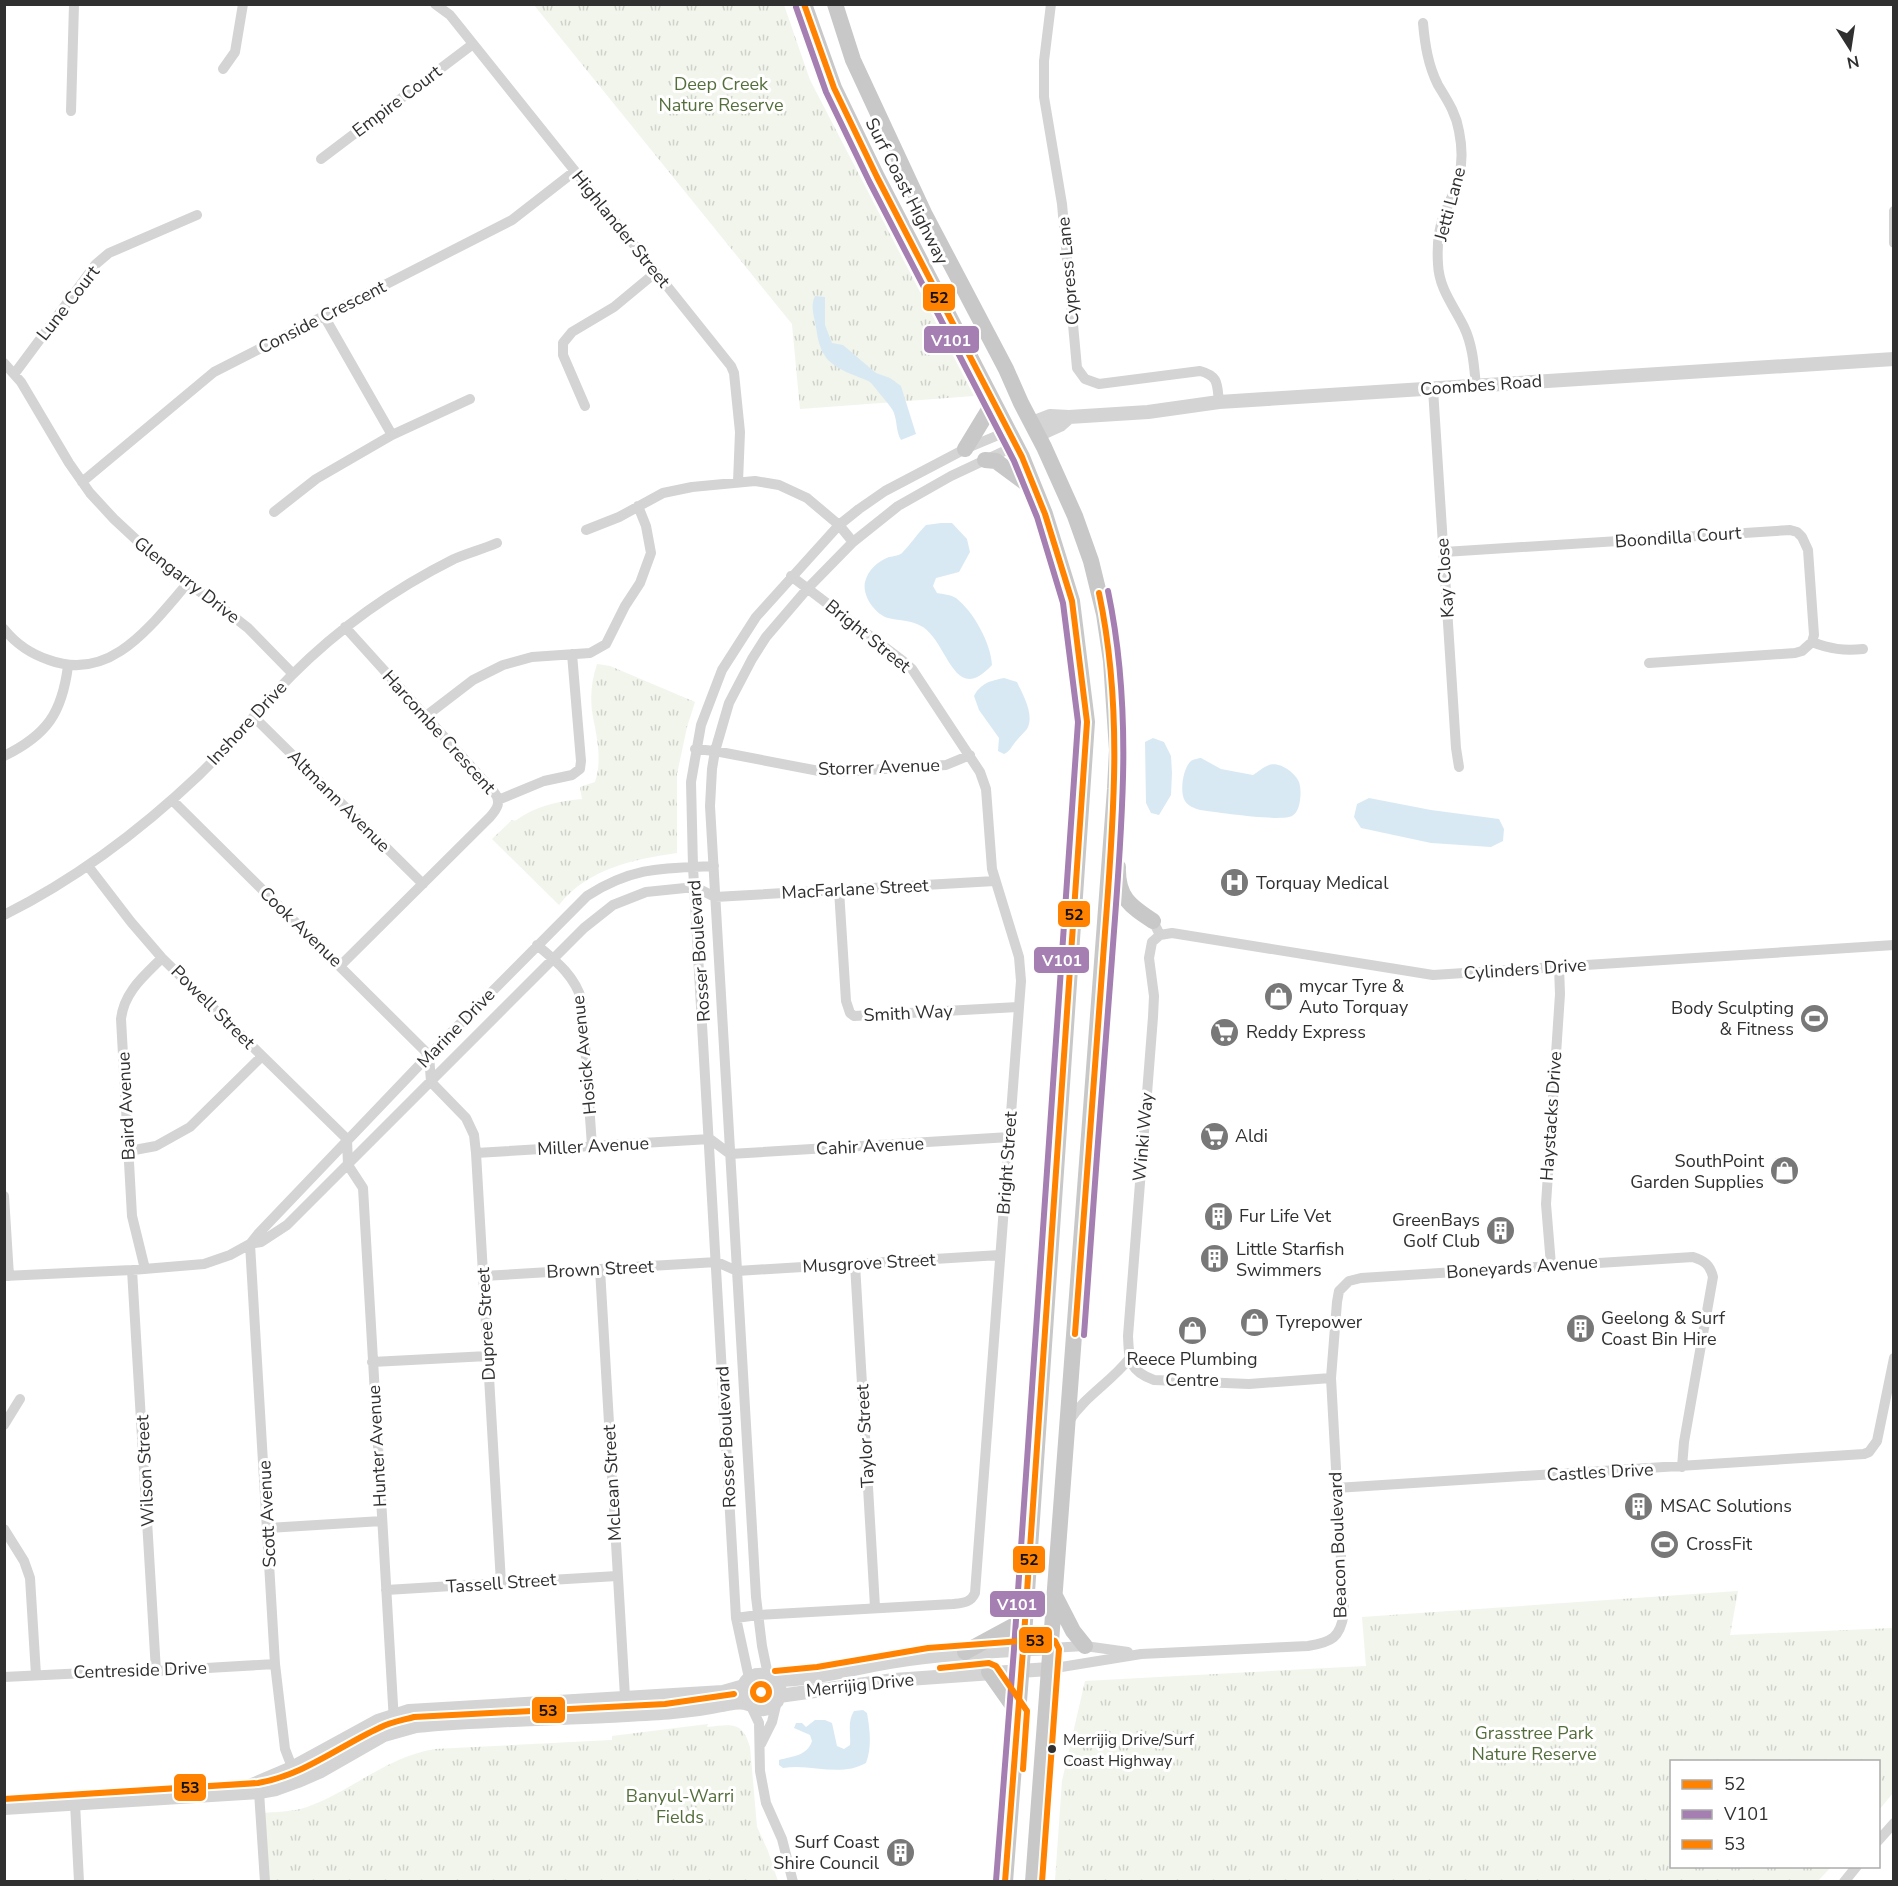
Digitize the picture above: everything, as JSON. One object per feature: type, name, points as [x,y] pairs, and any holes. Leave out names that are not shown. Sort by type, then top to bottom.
[{"type":"main road","name":"Surf Coast Highway","points":[[804,4],[834,88],[902,227],[1012,439],[1036,491],[1072,601],[1087,722],[1022,1670],[1005,1881]]},
{"type":"main road","name":"Surf Coast Highway","points":[[835,4],[853,60],[925,215],[1006,369],[1076,516],[1091,561],[1104,614],[1112,662],[1117,750],[1115,789],[1033,1881]]},
{"type":"main road","points":[[902,227],[925,215]]},
{"type":"main road","points":[[965,449],[993,403]]},
{"type":"main road","points":[[1012,439],[1035,429]]},
{"type":"main road","points":[[985,460],[996,461],[1036,491]]},
{"type":"main road","points":[[1115,789],[1120,810],[1118,875],[1120,887],[1124,898],[1134,910],[1156,928]]},
{"type":"main road","points":[[1054,1596],[1073,1631],[1085,1646]]},
{"type":"main road","points":[[965,1652],[1024,1620]]},
{"type":"main road","points":[[989,1672],[1018,1713]]},
{"type":"street","points":[[71,111],[74,4]]},
{"type":"street","points":[[223,69],[235,52],[243,4]]},
{"type":"street","name":"Highlander Street","points":[[435,4],[450,15],[731,366],[734,373],[740,432],[738,482]]},
{"type":"street","name":"Cypress Lane","points":[[1051,4],[1044,61],[1044,97],[1062,204],[1077,368],[1085,379],[1099,384],[1200,371],[1213,376],[1217,382],[1220,402]]},
{"type":"street","name":"Jetti Lane","points":[[1423,23],[1428,60],[1438,85],[1455,115],[1461,140],[1459,177],[1440,226],[1438,267],[1444,292],[1469,340],[1476,386]]},
{"type":"street","name":"Empire Court","points":[[321,159],[473,44]]},
{"type":"street","name":"Conside Crescent","points":[[82,482],[214,372],[512,220],[574,171]]},
{"type":"street","points":[[1893,211],[1893,243]]},
{"type":"street","name":"Lune Court","points":[[15,373],[96,264],[109,253],[197,215]]},
{"type":"street","points":[[585,406],[563,355],[563,343],[572,332],[614,307],[655,273]]},
{"type":"street","points":[[324,316],[392,435]]},
{"type":"street","name":"Coombes Road","points":[[1035,429],[1060,425],[1069,417],[1148,412],[1220,402],[1893,359]]},
{"type":"street","name":"Glengarry Drive","points":[[4,363],[15,373],[52,438],[82,482],[128,533],[187,584],[240,621],[293,674]]},
{"type":"street","name":"Kay Close","points":[[1433,388],[1459,767]]},
{"type":"street","points":[[274,512],[316,479],[392,435],[470,399]]},
{"type":"street","name":"Rosser Boulevard","points":[[747,1682],[736,1618],[693,867],[691,801],[696,749],[701,725],[714,687],[731,654],[756,618],[838,525],[885,491],[965,449],[1012,439]]},
{"type":"street","name":"Rosser Boulevard","points":[[772,1678],[763,1653],[758,1615],[715,897],[710,789],[715,751],[729,703],[740,678],[766,637],[808,588],[853,542],[898,506],[985,460],[1012,439]]},
{"type":"street","points":[[586,530],[619,517],[663,493],[692,487],[755,482],[779,485],[807,498],[838,525],[853,542]]},
{"type":"street","points":[[426,716],[473,680],[503,665],[532,657],[590,653],[606,644],[625,606],[640,583],[651,553],[646,526],[638,506]]},
{"type":"street","name":"Boondilla Court","points":[[1444,552],[1790,530],[1802,537],[1808,550],[1814,635],[1812,642]]},
{"type":"street","name":"Inshore Drive","points":[[4,915],[50,891],[88,866],[172,800],[214,760],[293,674],[366,611],[455,559],[497,543]]},
{"type":"street","name":"Bright Street","points":[[758,1615],[961,1603],[973,1598],[1021,981],[1019,957],[995,881],[990,850],[986,789],[980,772],[912,669],[791,576]]},
{"type":"street","points":[[4,629],[18,644],[29,651],[68,666],[98,662],[124,650],[149,627],[187,584]]},
{"type":"street","name":"Harcombe Crescent","points":[[340,966],[495,811],[498,800],[494,792],[345,627]]},
{"type":"street","points":[[1649,663],[1795,653],[1802,651],[1812,642],[1830,649],[1844,651],[1863,649]]},
{"type":"street","points":[[498,800],[544,781],[572,775],[580,769],[572,654]]},
{"type":"street","points":[[4,756],[34,739],[54,715],[65,691],[68,666]]},
{"type":"street","name":"Altmann Avenue","points":[[254,717],[423,884]]},
{"type":"street","name":"Storrer Avenue","points":[[696,749],[836,772],[938,766],[970,755]]},
{"type":"street","name":"Cook Avenue","points":[[172,800],[429,1055]]},
{"type":"street","name":"Powell Street","points":[[88,866],[162,958],[347,1139]]},
{"type":"street","name":"Marine Drive","points":[[250,1244],[347,1139],[587,896],[603,885],[637,872],[714,866]]},
{"type":"street","name":"MacFarlane Street","points":[[715,897],[995,881]]},
{"type":"street","points":[[695,887],[715,897]]},
{"type":"street","name":"Marine Drive","points":[[7,1276],[204,1264],[234,1254],[250,1244],[273,1236],[348,1165],[584,928],[613,905],[646,892],[695,887]]},
{"type":"street","name":"Smith Way","points":[[839,890],[846,1001],[850,1013],[855,1016],[1019,1006]]},
{"type":"street","name":"Cylinders Drive","points":[[1156,928],[1172,933],[1434,975],[1893,945]]},
{"type":"street","name":"Winki Way","points":[[1129,1359],[1128,1336],[1153,1017],[1154,996],[1149,958],[1156,928]]},
{"type":"street","name":"Hosick Avenue","points":[[537,945],[576,984],[582,1001],[592,1146]]},
{"type":"street","name":"Baird Avenue","points":[[145,1269],[132,1216],[122,1010],[129,992],[162,958]]},
{"type":"street","name":"Haystacks Drive","points":[[1551,1265],[1546,1204],[1560,994],[1559,967]]},
{"type":"street","points":[[429,1055],[431,1082]]},
{"type":"street","points":[[129,1151],[156,1146],[190,1127],[262,1056]]},
{"type":"street","name":"Dupree Street","points":[[431,1082],[466,1118],[474,1135],[501,1583]]},
{"type":"street","name":"Cahir Avenue","points":[[730,1154],[1010,1137]]},
{"type":"street","points":[[347,1139],[348,1165]]},
{"type":"street","points":[[710,1139],[730,1154]]},
{"type":"street","name":"Miller Avenue","points":[[476,1153],[710,1139]]},
{"type":"street","name":"Hunter Avenue","points":[[348,1165],[363,1188],[395,1731]]},
{"type":"street","points":[[4,1196],[7,1276]]},
{"type":"street","name":"Scott Avenue","points":[[250,1244],[275,1664],[285,1749],[298,1781]]},
{"type":"street","name":"Musgrove Street","points":[[737,1271],[1000,1255]]},
{"type":"street","name":"Boneyards Avenue","points":[[1339,1291],[1349,1281],[1361,1278],[1693,1257],[1708,1263],[1713,1277],[1684,1442],[1682,1467]]},
{"type":"street","points":[[717,1262],[737,1271]]},
{"type":"street","name":"Brown Street","points":[[483,1276],[717,1262]]},
{"type":"street","name":"Taylor Street","points":[[855,1264],[875,1607]]},
{"type":"street","name":"McLean Street","points":[[600,1269],[625,1697]]},
{"type":"street","name":"Wilson Street","points":[[132,1270],[156,1671]]},
{"type":"street","name":"Beacon Boulevard","points":[[1049,1669],[1141,1654],[1321,1644],[1334,1638],[1342,1628],[1344,1613],[1331,1378],[1334,1318],[1339,1291]]},
{"type":"street","points":[[372,1362],[488,1356]]},
{"type":"street","name":"Castles Drive","points":[[1336,1488],[1864,1454],[1869,1452],[1877,1442],[1893,1358]]},
{"type":"street","points":[[1069,1422],[1079,1406],[1119,1371],[1129,1359],[1142,1376],[1154,1380],[1249,1384],[1331,1378]]},
{"type":"street","points":[[4,1425],[20,1399]]},
{"type":"street","points":[[268,1528],[382,1521]]},
{"type":"street","points":[[4,1529],[24,1561],[30,1578],[36,1675]]},
{"type":"street","name":"Tassell Street","points":[[386,1590],[617,1576]]},
{"type":"street","points":[[736,1618],[758,1615]]},
{"type":"street","name":"Beacon Boulevard","points":[[1050,1648],[1085,1646],[1141,1654]]},
{"type":"street","name":"Merrijig Drive","points":[[234,1792],[292,1768],[357,1731],[394,1714],[421,1709],[723,1692],[762,1674],[772,1678],[799,1679],[888,1662],[965,1652],[1050,1648]]},
{"type":"street","name":"Centreside Drive","points":[[4,1677],[275,1664]]},
{"type":"street","name":"Merrijig Drive","points":[[4,1808],[259,1792],[276,1789],[321,1770],[395,1731],[442,1724],[634,1715],[748,1704],[762,1709],[768,1708],[778,1699],[894,1680],[1049,1669]]},
{"type":"street","name":"Merrijig Drive","points":[[772,1678],[779,1686],[778,1699]]},
{"type":"street","points":[[747,1682],[743,1691],[759,1723],[760,1771],[766,1803],[782,1839],[793,1881]]},
{"type":"street","points":[[760,1747],[778,1699]]},
{"type":"street","points":[[259,1792],[265,1881]]},
{"type":"street","points":[[75,1803],[80,1881]]},
{"type":"street","points":[[1880,1839],[1893,1823]]},
{"type":"street","points":[[1844,1881],[1855,1868]]},
{"type":"green space","name":"Deep Creek Nature Reserve","points":[[534,5],[784,5],[810,80],[974,396],[800,409],[792,324]]},
{"type":"green space","points":[[597,664],[610,666],[695,702],[677,774],[677,853],[628,863],[597,874],[570,893],[559,905],[492,839],[512,820],[515,821],[539,808],[582,799],[580,787],[595,782],[599,755],[591,699]]},
{"type":"green space","name":"Grasstree Park Nature Reserve","points":[[1738,1591],[1730,1635],[1893,1628],[1893,1793],[1880,1809],[1880,1760],[1670,1760],[1670,1868],[1830,1868],[1818,1881],[1055,1881],[1062,1781],[1085,1681],[1366,1666],[1362,1617]]},
{"type":"green space","name":"Banyul-Warri Fields","points":[[708,1724],[707,1727],[734,1726],[739,1728],[747,1738],[750,1747],[757,1827],[778,1881],[266,1881],[260,1813],[290,1811],[307,1807],[417,1753],[435,1749],[612,1740],[612,1736]]},
{"type":"shaded area","points":[[815,296],[825,297],[825,325],[832,343],[843,345],[876,373],[890,378],[901,386],[916,434],[901,440],[892,409],[872,384],[838,368],[827,359],[818,337],[813,307]]},
{"type":"shaded area","points":[[952,523],[967,539],[970,552],[959,572],[936,578],[933,586],[937,593],[956,598],[969,611],[985,638],[991,656],[992,665],[979,676],[969,679],[960,676],[932,635],[923,627],[883,616],[870,604],[866,593],[865,582],[874,566],[889,557],[902,553],[926,525]]},
{"type":"shaded area","points":[[1004,678],[1017,682],[1030,718],[1027,729],[1004,754],[998,751],[999,738],[979,710],[974,696],[986,683]]},
{"type":"shaded area","points":[[1153,738],[1164,742],[1171,756],[1171,795],[1159,815],[1151,813],[1146,803],[1145,742]]},
{"type":"shaded area","points":[[1201,758],[1221,769],[1253,775],[1273,764],[1286,768],[1299,782],[1299,806],[1295,814],[1286,818],[1248,816],[1200,810],[1191,806],[1185,801],[1183,795],[1183,779],[1188,764]]},
{"type":"shaded area","points":[[1369,798],[1431,810],[1499,819],[1504,829],[1503,841],[1491,847],[1431,843],[1361,828],[1354,817],[1357,804]]},
{"type":"shaded area","points":[[863,1710],[867,1713],[870,1732],[866,1763],[835,1770],[804,1767],[783,1768],[779,1765],[779,1760],[803,1753],[810,1746],[812,1741],[810,1735],[794,1728],[796,1723],[802,1723],[806,1727],[815,1720],[832,1723],[837,1746],[844,1749],[850,1745],[852,1715],[854,1711]]},
{"type":"transit line","name":"52","points":[[804,4],[834,88],[877,177],[1022,457],[1045,514],[1072,601],[1087,722],[1005,1882]]},
{"type":"transit line","name":"V101","points":[[796,7],[826,92],[869,181],[1014,461],[1037,517],[1063,603],[1078,722],[996,1881]]},
{"type":"transit line","name":"V101","points":[[1084,1335],[1122,820],[1121,683],[1108,591]]},
{"type":"transit line","name":"52","points":[[1075,1334],[1113,821],[1112,685],[1099,593]]},
{"type":"transit line","name":"53","points":[[775,1671],[817,1667],[928,1648],[1050,1639],[1055,1641],[1059,1649],[1042,1882]]},
{"type":"transit line","name":"53","points":[[940,1668],[989,1663],[996,1666],[1027,1711],[1023,1769]]},
{"type":"transit line","name":"53","points":[[758,1684],[764,1684],[769,1692],[767,1698],[758,1700],[753,1695],[753,1689],[758,1684]]},
{"type":"transit line","name":"53","points":[[4,1799],[258,1783],[291,1774],[383,1726],[414,1717],[665,1704],[734,1694]]},
{"type":"place","name":"Torquay Medical","points":[[1235,883]]},
{"type":"place","name":"mycar Tyre & Auto Torquay","points":[[1278,996]]},
{"type":"place","name":"Body Sculpting & Fitness","points":[[1815,1018]]},
{"type":"place","name":"Reddy Express","points":[[1225,1032]]},
{"type":"place","name":"Aldi","points":[[1214,1136]]},
{"type":"place","name":"SouthPoint Garden Supplies","points":[[1785,1171]]},
{"type":"place","name":"Fur Life Vet","points":[[1218,1216]]},
{"type":"place","name":"GreenBays Golf Club","points":[[1501,1230]]},
{"type":"place","name":"Little Starfish Swimmers","points":[[1215,1259]]},
{"type":"place","name":"Tyrepower","points":[[1255,1322]]},
{"type":"place","name":"Geelong & Surf Coast Bin Hire","points":[[1580,1328]]},
{"type":"place","name":"Reece Plumbing Centre","points":[[1192,1330]]},
{"type":"place","name":"MSAC Solutions","points":[[1639,1506]]},
{"type":"place","name":"CrossFit","points":[[1665,1544]]},
{"type":"place","name":"Merrijig Drive/Surf Coast Highway","points":[[1052,1749]]},
{"type":"place","name":"Surf Coast Shire Council","points":[[900,1852]]}]
